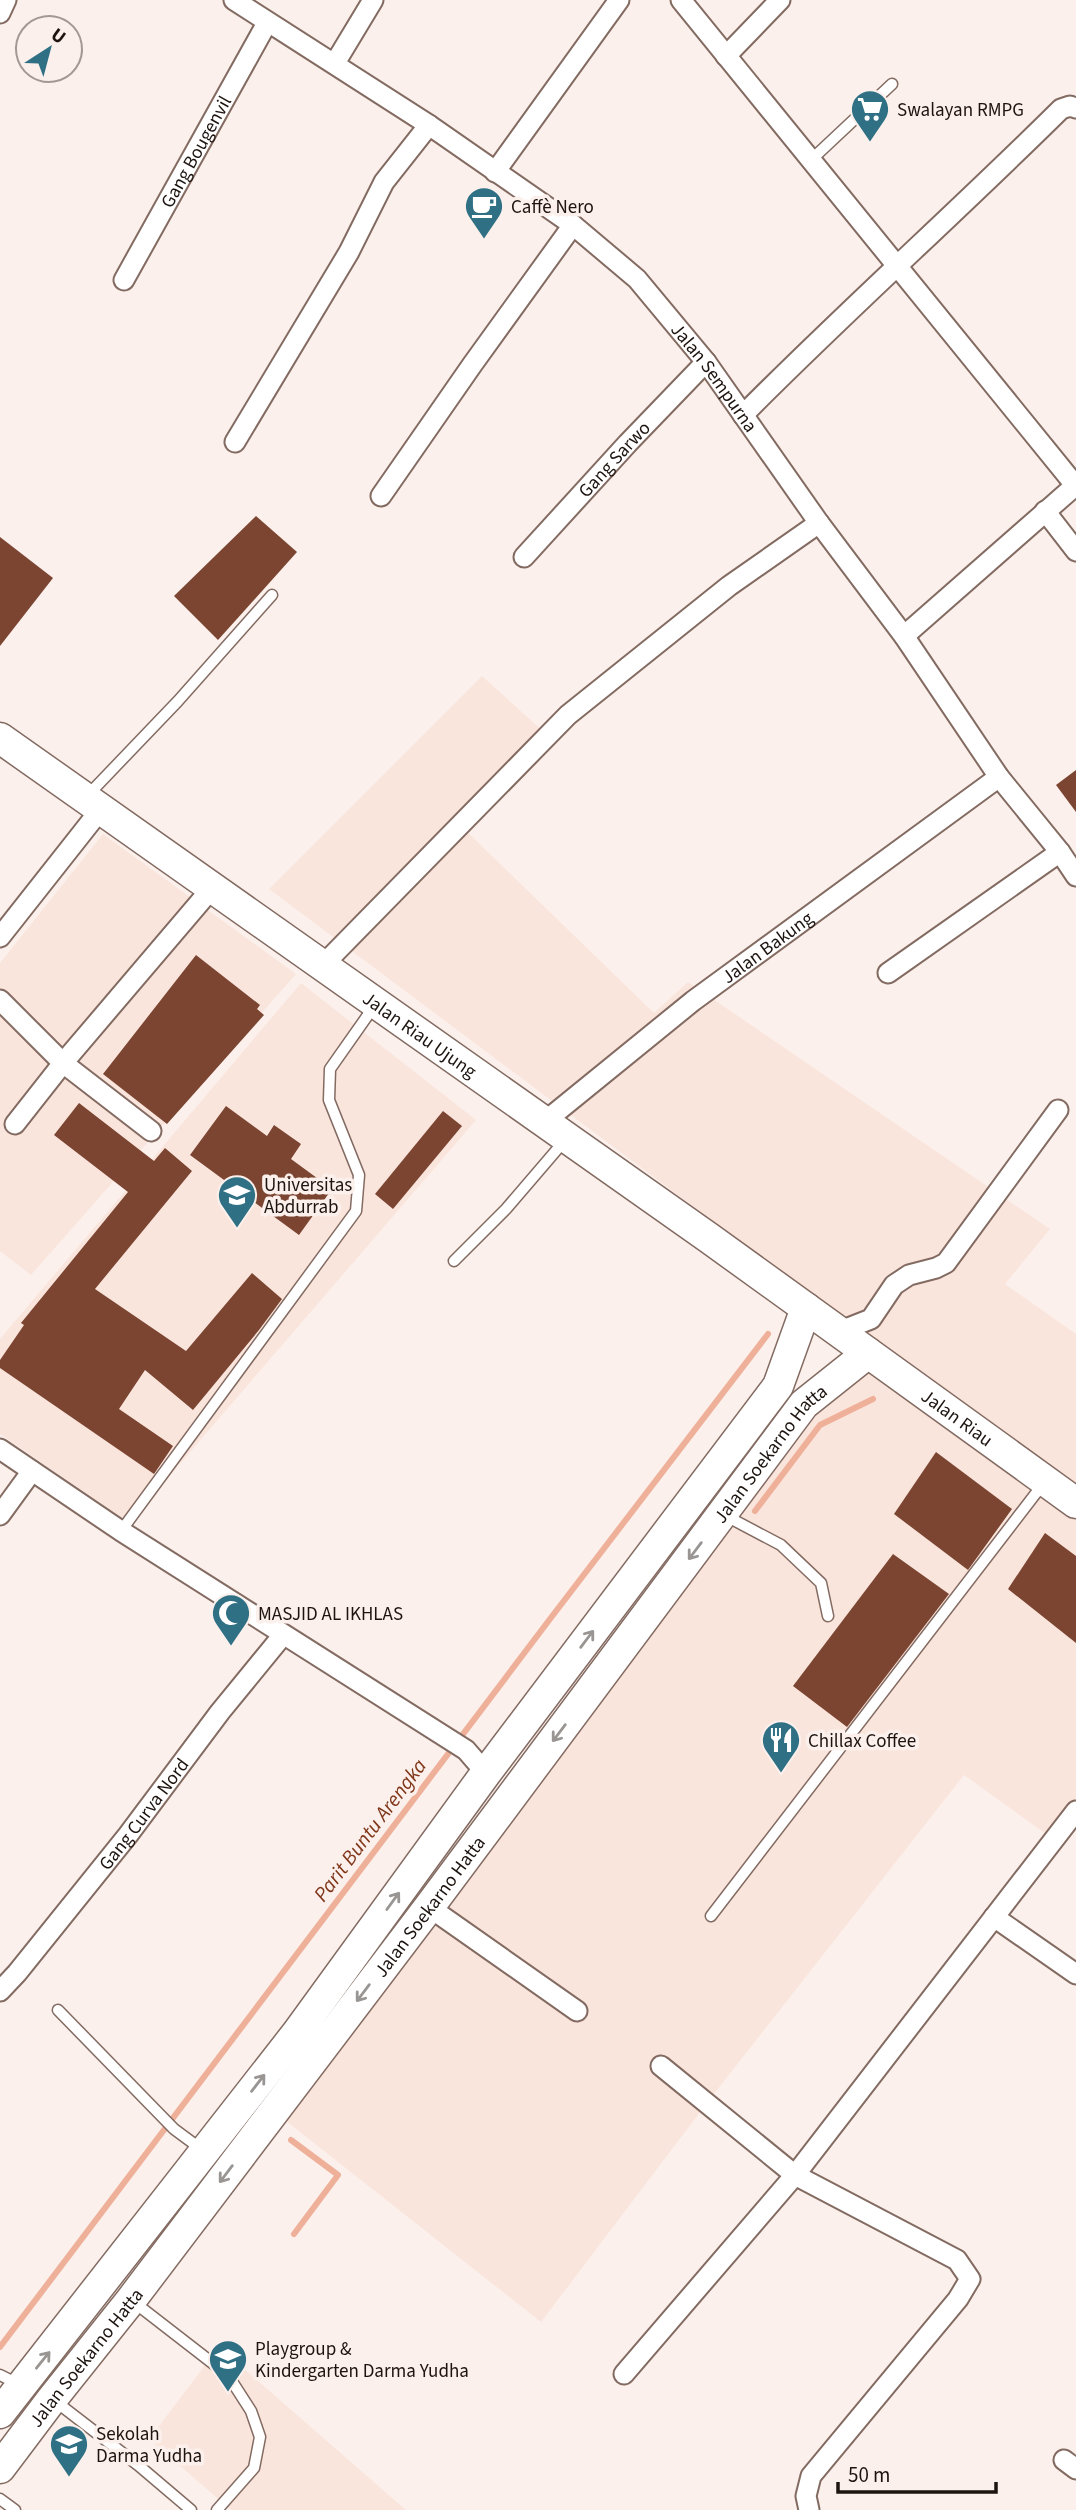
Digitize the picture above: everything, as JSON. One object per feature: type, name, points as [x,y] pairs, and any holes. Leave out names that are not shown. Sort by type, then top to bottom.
[{"type":"main road","name":"Jalan Riau Ujung","points":[[0,738],[838,1332]]},
{"type":"main road","name":"Jalan Soekarno Hatta","points":[[0,2413],[11,2380],[204,2151],[297,2033],[486,1773],[778,1386],[806,1308]]},
{"type":"main road","name":"Jalan Riau","points":[[838,1332],[1076,1503]]},
{"type":"main road","name":"Jalan Soekarno Hatta","points":[[0,2468],[429,1907],[804,1404],[867,1353]]},
{"type":"street","points":[[0,13],[6,0]]},
{"type":"street","name":"Jalan Sempurna","points":[[234,0],[429,125],[573,225],[638,278],[706,362],[819,523],[904,636],[999,777],[1060,852],[1076,876]]},
{"type":"street","points":[[335,63],[373,0]]},
{"type":"street","points":[[495,172],[619,0]]},
{"type":"street","points":[[681,0],[1076,485],[904,636]]},
{"type":"street","points":[[726,56],[780,0]]},
{"type":"street","name":"Gang Bougenvil","points":[[124,280],[267,23]]},
{"type":"street","points":[[743,415],[824,334],[898,267],[1061,109],[1070,106],[1076,108]]},
{"type":"street","points":[[235,442],[349,252],[384,182],[429,125]]},
{"type":"street","points":[[381,496],[573,225]]},
{"type":"street","name":"Gang Sarwo","points":[[524,557],[706,362]]},
{"type":"street","points":[[1045,511],[1076,551]]},
{"type":"street","points":[[322,966],[568,715],[729,586],[819,523]]},
{"type":"street","name":"Jalan Bakung","points":[[555,1131],[693,1001],[999,777]]},
{"type":"street","points":[[0,937],[93,804]]},
{"type":"street","points":[[888,973],[1060,852]]},
{"type":"street","points":[[15,1124],[63,1063],[212,888]]},
{"type":"street","points":[[0,1000],[63,1063],[151,1131]]},
{"type":"street","points":[[838,1332],[871,1319],[894,1285],[909,1275],[946,1263],[1058,1110]]},
{"type":"street","points":[[0,1449],[121,1531],[466,1750],[486,1773]]},
{"type":"street","points":[[0,1514],[32,1471]]},
{"type":"street","name":"Gang Curva Nord","points":[[0,1991],[128,1835],[220,1712],[283,1635]]},
{"type":"street","points":[[624,2374],[795,2175],[1076,1811]]},
{"type":"street","points":[[429,1907],[577,2011]]},
{"type":"street","points":[[994,1917],[1076,1974]]},
{"type":"street","points":[[661,2066],[795,2175],[957,2260],[970,2279],[958,2299],[811,2476],[806,2496],[809,2510]]},
{"type":"lane","points":[[811,160],[892,84]]},
{"type":"lane","points":[[93,804],[178,701],[272,595]]},
{"type":"lane","points":[[121,1531],[356,1212],[359,1175],[329,1100],[330,1069],[376,1004]]},
{"type":"lane","points":[[454,1261],[506,1209],[555,1131]]},
{"type":"lane","points":[[711,1916],[1045,1481]]},
{"type":"lane","points":[[723,1514],[781,1545],[821,1583],[828,1616]]},
{"type":"lane","points":[[58,2010],[174,2129],[204,2151]]},
{"type":"lane","points":[[131,2300],[215,2365],[233,2383],[251,2411],[260,2437],[254,2468],[217,2510]]},
{"type":"lane","points":[[52,2399],[191,2510]]},
{"type":"lane","points":[[0,2499],[15,2510]]},
{"type":"shaded area","points":[[482,676],[545,733],[463,828],[654,1013],[688,982],[1050,1229],[1005,1284],[1076,1334],[1076,1798],[1046,1834],[964,1775],[710,2099],[541,2322],[281,2117],[858,1330],[269,889]]},
{"type":"shaded area","points":[[103,834],[296,974],[31,1275],[0,1251],[0,963]]},
{"type":"shaded area","name":"Universitas Abdurrab","points":[[301,983],[476,1120],[129,1523],[0,1434],[0,1339]]},
{"type":"shaded area","name":"Playgroup & Kindergarten Darma Yudha","points":[[219,2347],[406,2510],[231,2510],[149,2439]]},
{"type":"building","points":[[256,516],[297,552],[218,640],[174,596]]},
{"type":"building","points":[[0,537],[53,578],[0,646]]},
{"type":"building","points":[[1076,770],[1076,812],[1056,785]]},
{"type":"building","points":[[196,955],[260,1005],[257,1009],[264,1015],[167,1124],[103,1074]]},
{"type":"building","points":[[79,1103],[154,1161],[165,1148],[192,1171],[95,1289],[186,1351],[252,1273],[282,1299],[193,1410],[145,1370],[119,1409],[173,1446],[154,1474],[0,1368],[0,1360],[24,1325],[21,1323],[128,1192],[54,1135]]},
{"type":"building","points":[[226,1106],[267,1136],[274,1125],[301,1144],[291,1159],[332,1189],[299,1235],[190,1155]]},
{"type":"building","points":[[443,1111],[462,1126],[393,1209],[375,1194]]},
{"type":"building","points":[[936,1452],[1012,1509],[968,1570],[894,1514]]},
{"type":"building","points":[[1045,1533],[1076,1556],[1076,1643],[1008,1589]]},
{"type":"building","points":[[893,1554],[949,1594],[847,1727],[793,1686]]},
{"type":"waterway","name":"Parit Buntu Arengka","points":[[0,2347],[768,1334]]},
{"type":"waterway","points":[[755,1511],[820,1425],[873,1399]]},
{"type":"waterway","points":[[291,2140],[338,2175],[294,2234]]},
{"type":"place","name":"Swalayan RMPG","points":[[870,143]]},
{"type":"place","name":"Caffè Nero","points":[[484,240]]},
{"type":"place","name":"Universitas Abdurrab","points":[[237,1229]]},
{"type":"place","name":"MASJID AL IKHLAS","points":[[231,1647]]},
{"type":"place","name":"Chillax Coffee","points":[[781,1774]]},
{"type":"place","name":"Playgroup & Kindergarten Darma Yudha","points":[[228,2393]]},
{"type":"place","name":"Sekolah Darma Yudha","points":[[69,2478]]}]
